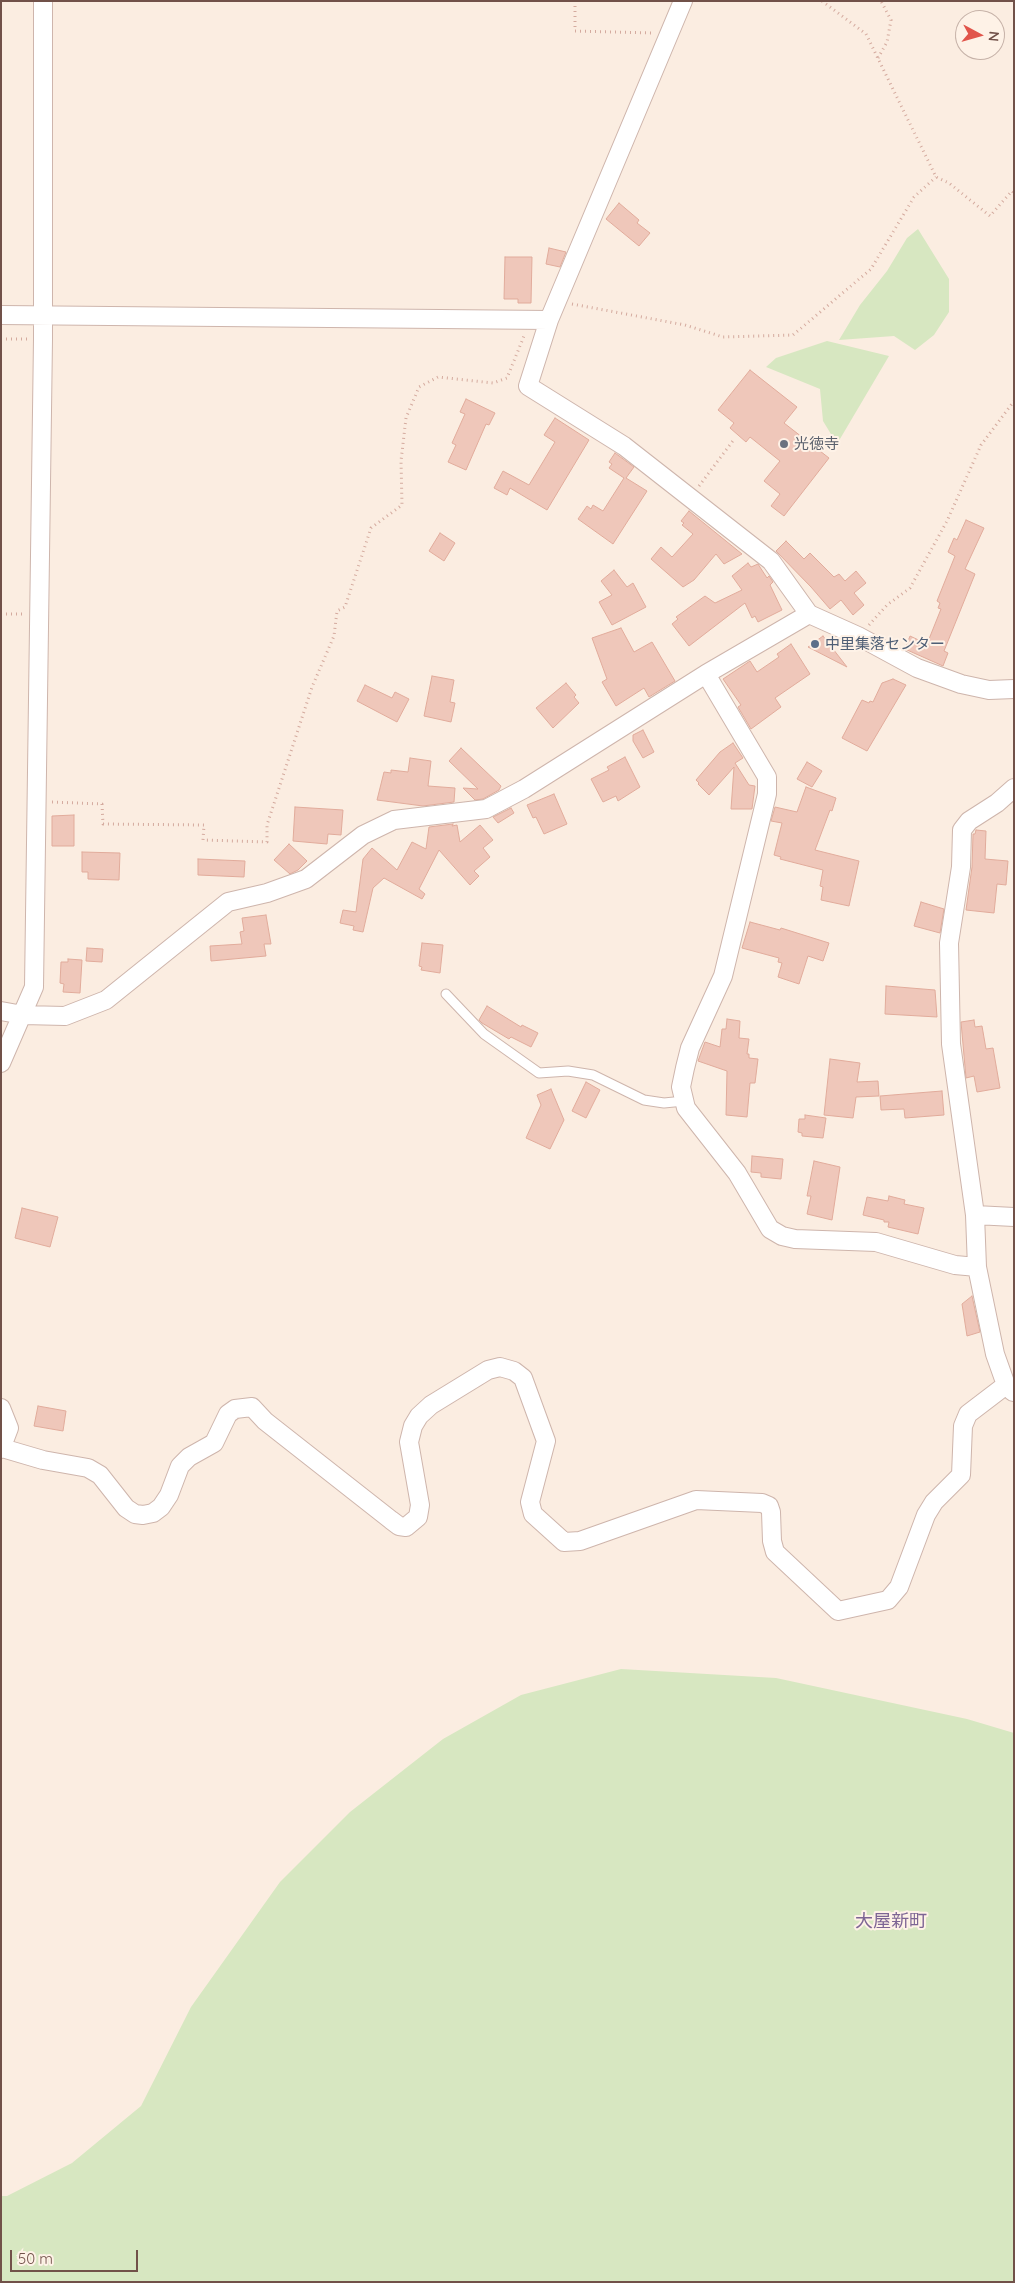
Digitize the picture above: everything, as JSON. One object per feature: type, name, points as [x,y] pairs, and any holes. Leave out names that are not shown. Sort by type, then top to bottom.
[{"type":"street","points":[[1,1063],[34,987],[43,339],[43,1]]},
{"type":"street","points":[[683,1],[549,320],[528,386],[624,446],[771,561],[808,614],[858,636],[917,668],[960,684],[989,690],[1014,689]]},
{"type":"street","points":[[1,315],[549,320]]},
{"type":"street","points":[[1,1011],[23,1015],[65,1016],[106,1000],[228,902],[267,894],[306,879],[363,835],[394,820],[486,808],[524,789],[706,674],[808,614]]},
{"type":"street","points":[[706,674],[767,777],[767,794],[723,976],[690,1048],[681,1087],[686,1108],[737,1173],[770,1229],[776,1233],[795,1239],[876,1242],[955,1265],[977,1267]]},
{"type":"street","points":[[1,1408],[9,1428],[2,1448],[42,1460],[88,1468],[100,1475],[126,1508],[135,1514],[144,1515],[152,1513],[160,1507],[169,1495],[180,1466],[189,1456],[214,1443],[228,1414],[235,1410],[252,1407],[265,1421],[390,1520],[399,1526],[406,1527],[418,1517],[420,1505],[409,1442],[418,1416],[431,1405],[488,1370],[500,1367],[514,1371],[523,1378],[546,1442],[530,1502],[533,1514],[564,1542],[580,1541],[696,1500],[762,1503],[769,1506],[772,1541],[775,1552],[838,1611],[888,1600],[899,1587],[926,1515],[934,1502],[960,1475],[963,1426],[968,1414],[1010,1388],[996,1354],[977,1267],[975,1214],[952,1044],[949,943],[961,867],[962,830],[969,821],[1014,788]]},
{"type":"street","points":[[975,1214],[1014,1217]]},
{"type":"lane","points":[[446,994],[484,1034],[538,1073],[568,1072],[593,1075],[644,1100],[664,1103],[684,1100]]},
{"type":"path","points":[[576,1],[575,31],[670,34]]},
{"type":"path","points":[[822,1],[866,34],[936,177],[949,183],[990,216],[1012,191],[1014,192]]},
{"type":"path","points":[[878,58],[887,42],[891,20],[881,1]]},
{"type":"path","points":[[557,301],[685,325],[723,337],[793,334],[871,268],[914,197],[936,177]]},
{"type":"path","points":[[37,801],[102,804],[103,824],[204,825],[203,840],[267,842],[268,825],[312,687],[334,636],[337,611],[345,607],[371,528],[402,505],[401,461],[406,418],[419,388],[438,378],[493,383],[507,378],[530,320]]},
{"type":"path","points":[[1,339],[43,339]]},
{"type":"path","points":[[858,636],[888,604],[910,588],[947,520],[981,444],[1014,401]]},
{"type":"path","points":[[691,498],[734,438]]},
{"type":"path","points":[[1,614],[39,614]]},
{"type":"green space","points":[[918,229],[949,279],[949,312],[934,335],[915,350],[894,336],[839,340],[860,305],[887,271],[907,238]]},
{"type":"green space","points":[[827,341],[889,356],[837,444],[823,421],[820,389],[766,367],[776,358]]},
{"type":"green space","points":[[621,1669],[776,1678],[967,1719],[1014,1733],[1014,2282],[1,2282],[1,2196],[7,2196],[72,2163],[141,2106],[191,2007],[280,1882],[350,1812],[443,1739],[521,1695]]},
{"type":"building","points":[[619,203],[639,220],[637,223],[650,233],[639,246],[606,219]]},
{"type":"building","points":[[549,248],[566,252],[560,267],[546,264]]},
{"type":"building","points":[[505,257],[532,257],[531,303],[518,303],[518,299],[504,299]]},
{"type":"building","name":"光徳寺","points":[[750,370],[797,407],[784,423],[829,458],[784,516],[771,506],[780,494],[764,481],[780,461],[750,437],[746,442],[730,428],[734,423],[718,410]]},
{"type":"building","points":[[466,399],[495,413],[489,425],[486,424],[466,470],[448,462],[456,445],[452,443],[465,414],[460,412]]},
{"type":"building","points":[[555,418],[589,440],[547,510],[510,488],[507,495],[494,488],[503,471],[529,485],[555,442],[544,435]]},
{"type":"building","points":[[615,453],[634,467],[626,478],[647,491],[613,544],[578,519],[587,506],[591,509],[593,505],[603,511],[624,478],[609,468],[612,464],[609,462]]},
{"type":"building","points":[[689,511],[742,554],[724,564],[716,554],[694,580],[683,587],[651,559],[661,547],[672,557],[693,534],[682,525],[684,523],[681,521]]},
{"type":"building","points":[[966,520],[984,528],[965,569],[975,574],[944,651],[948,653],[943,666],[905,649],[910,636],[927,644],[941,609],[938,608],[940,603],[937,601],[955,556],[948,552],[954,538],[957,540]]},
{"type":"building","points":[[440,533],[455,543],[444,561],[429,551]]},
{"type":"building","points":[[786,541],[804,559],[810,553],[834,577],[839,574],[845,581],[856,571],[866,583],[854,593],[864,605],[853,615],[841,600],[830,609],[776,551]]},
{"type":"building","points":[[748,563],[751,567],[758,564],[767,578],[769,576],[773,582],[770,585],[782,610],[758,622],[755,616],[752,618],[745,603],[689,646],[672,624],[678,619],[676,617],[705,596],[715,603],[742,590],[732,576]]},
{"type":"building","points":[[614,570],[627,587],[633,583],[646,607],[612,625],[599,602],[612,595],[601,581]]},
{"type":"building","points":[[621,628],[634,652],[652,642],[675,681],[649,697],[644,688],[616,706],[602,682],[607,679],[592,638]]},
{"type":"building","points":[[823,636],[847,667],[808,647]]},
{"type":"building","points":[[791,644],[810,674],[775,698],[781,707],[751,729],[738,707],[741,705],[723,679],[750,661],[757,672],[779,657],[777,654]]},
{"type":"building","points":[[432,676],[454,680],[450,702],[455,703],[451,722],[424,716]]},
{"type":"building","points":[[893,679],[906,685],[867,751],[842,738],[862,700],[869,703],[870,701],[873,702],[882,683]]},
{"type":"building","points":[[566,683],[576,695],[574,697],[579,703],[553,728],[536,708]]},
{"type":"building","points":[[365,685],[392,698],[395,692],[409,699],[397,722],[357,701]]},
{"type":"building","points":[[643,730],[654,752],[643,758],[633,741],[633,735]]},
{"type":"building","points":[[733,743],[743,758],[735,763],[749,785],[755,786],[752,809],[731,809],[734,767],[709,795],[696,780],[720,752]]},
{"type":"building","points":[[461,748],[501,786],[499,790],[483,799],[475,800],[463,788],[478,789],[449,761]]},
{"type":"building","points":[[625,757],[640,787],[618,801],[616,796],[603,802],[591,779],[609,770],[607,767]]},
{"type":"building","points":[[410,758],[431,761],[428,786],[455,788],[454,802],[423,806],[377,800],[384,772],[391,773],[391,770],[408,772]]},
{"type":"building","points":[[807,762],[822,771],[812,787],[797,779]]},
{"type":"building","points":[[806,787],[836,798],[815,850],[859,861],[849,906],[821,900],[823,887],[820,886],[823,870],[780,859],[781,857],[774,855],[782,823],[771,821],[775,807],[797,812]]},
{"type":"building","points":[[554,794],[567,824],[544,834],[536,817],[533,818],[527,805]]},
{"type":"building","points":[[295,807],[343,810],[341,835],[328,834],[327,844],[293,841]]},
{"type":"building","points":[[511,808],[514,813],[498,823],[493,817]]},
{"type":"building","points":[[74,815],[74,846],[52,846],[52,816]]},
{"type":"building","points":[[453,824],[452,826],[457,825],[460,842],[480,825],[493,840],[483,848],[490,857],[474,871],[479,876],[470,885],[439,850],[419,889],[425,894],[422,899],[384,878],[373,888],[363,932],[353,930],[354,926],[340,923],[343,910],[356,912],[363,859],[372,848],[397,870],[412,842],[426,849],[429,827]]},
{"type":"building","points":[[976,830],[986,831],[985,859],[1008,861],[1006,885],[997,884],[994,913],[966,910],[972,867],[973,834],[975,834]]},
{"type":"building","points":[[289,844],[307,861],[298,870],[290,874],[274,860]]},
{"type":"building","points":[[82,852],[120,853],[119,880],[88,879],[88,872],[82,872]]},
{"type":"building","points":[[198,859],[245,861],[244,877],[198,875]]},
{"type":"building","points":[[921,902],[944,909],[940,933],[914,926]]},
{"type":"building","points":[[266,915],[271,944],[264,944],[266,956],[211,961],[210,946],[242,944],[240,932],[244,931],[242,918]]},
{"type":"building","points":[[750,922],[780,930],[781,928],[829,943],[823,961],[808,956],[799,984],[778,977],[782,963],[778,962],[779,958],[742,948]]},
{"type":"building","points":[[422,943],[443,945],[440,973],[421,970],[422,967],[419,966]]},
{"type":"building","points":[[87,948],[103,949],[102,962],[86,961]]},
{"type":"building","points":[[68,959],[82,960],[80,993],[63,992],[64,984],[60,983],[61,962],[68,962]]},
{"type":"building","points":[[886,986],[935,990],[937,1017],[885,1014]]},
{"type":"building","points":[[487,1006],[521,1027],[522,1025],[538,1033],[531,1047],[511,1037],[509,1039],[482,1023],[479,1020]]},
{"type":"building","points":[[727,1019],[740,1021],[739,1038],[749,1039],[747,1054],[749,1054],[749,1058],[758,1059],[755,1083],[750,1083],[747,1117],[726,1115],[727,1071],[698,1061],[705,1042],[720,1047],[722,1029],[726,1029]]},
{"type":"building","points":[[974,1020],[975,1027],[982,1026],[986,1049],[993,1048],[1000,1088],[977,1092],[974,1076],[966,1078],[961,1022]]},
{"type":"building","points":[[830,1059],[860,1063],[857,1082],[878,1081],[879,1096],[856,1097],[853,1118],[824,1115]]},
{"type":"building","points":[[586,1082],[600,1090],[586,1118],[572,1111]]},
{"type":"building","points":[[551,1089],[564,1120],[550,1149],[526,1138],[541,1105],[537,1095]]},
{"type":"building","points":[[942,1091],[944,1115],[905,1118],[904,1109],[881,1110],[880,1096]]},
{"type":"building","points":[[805,1115],[826,1118],[823,1138],[802,1136],[802,1133],[798,1132],[799,1119],[805,1119]]},
{"type":"building","points":[[752,1156],[783,1159],[781,1179],[761,1177],[761,1173],[751,1172]]},
{"type":"building","points":[[814,1161],[840,1167],[832,1220],[807,1214],[811,1196],[807,1196]]},
{"type":"building","points":[[889,1196],[905,1200],[904,1204],[924,1208],[918,1234],[888,1227],[889,1222],[863,1215],[867,1197],[888,1201]]},
{"type":"building","points":[[22,1208],[58,1217],[50,1247],[15,1238]]},
{"type":"building","points":[[972,1296],[980,1332],[967,1336],[962,1304]]},
{"type":"building","points":[[38,1406],[66,1411],[63,1431],[34,1426]]},
{"type":"place","name":"光徳寺","points":[[784,444]]},
{"type":"place","name":"中里集落センター","points":[[815,644]]},
{"type":"district","name":"大屋新町","points":[[891,1922]]}]
